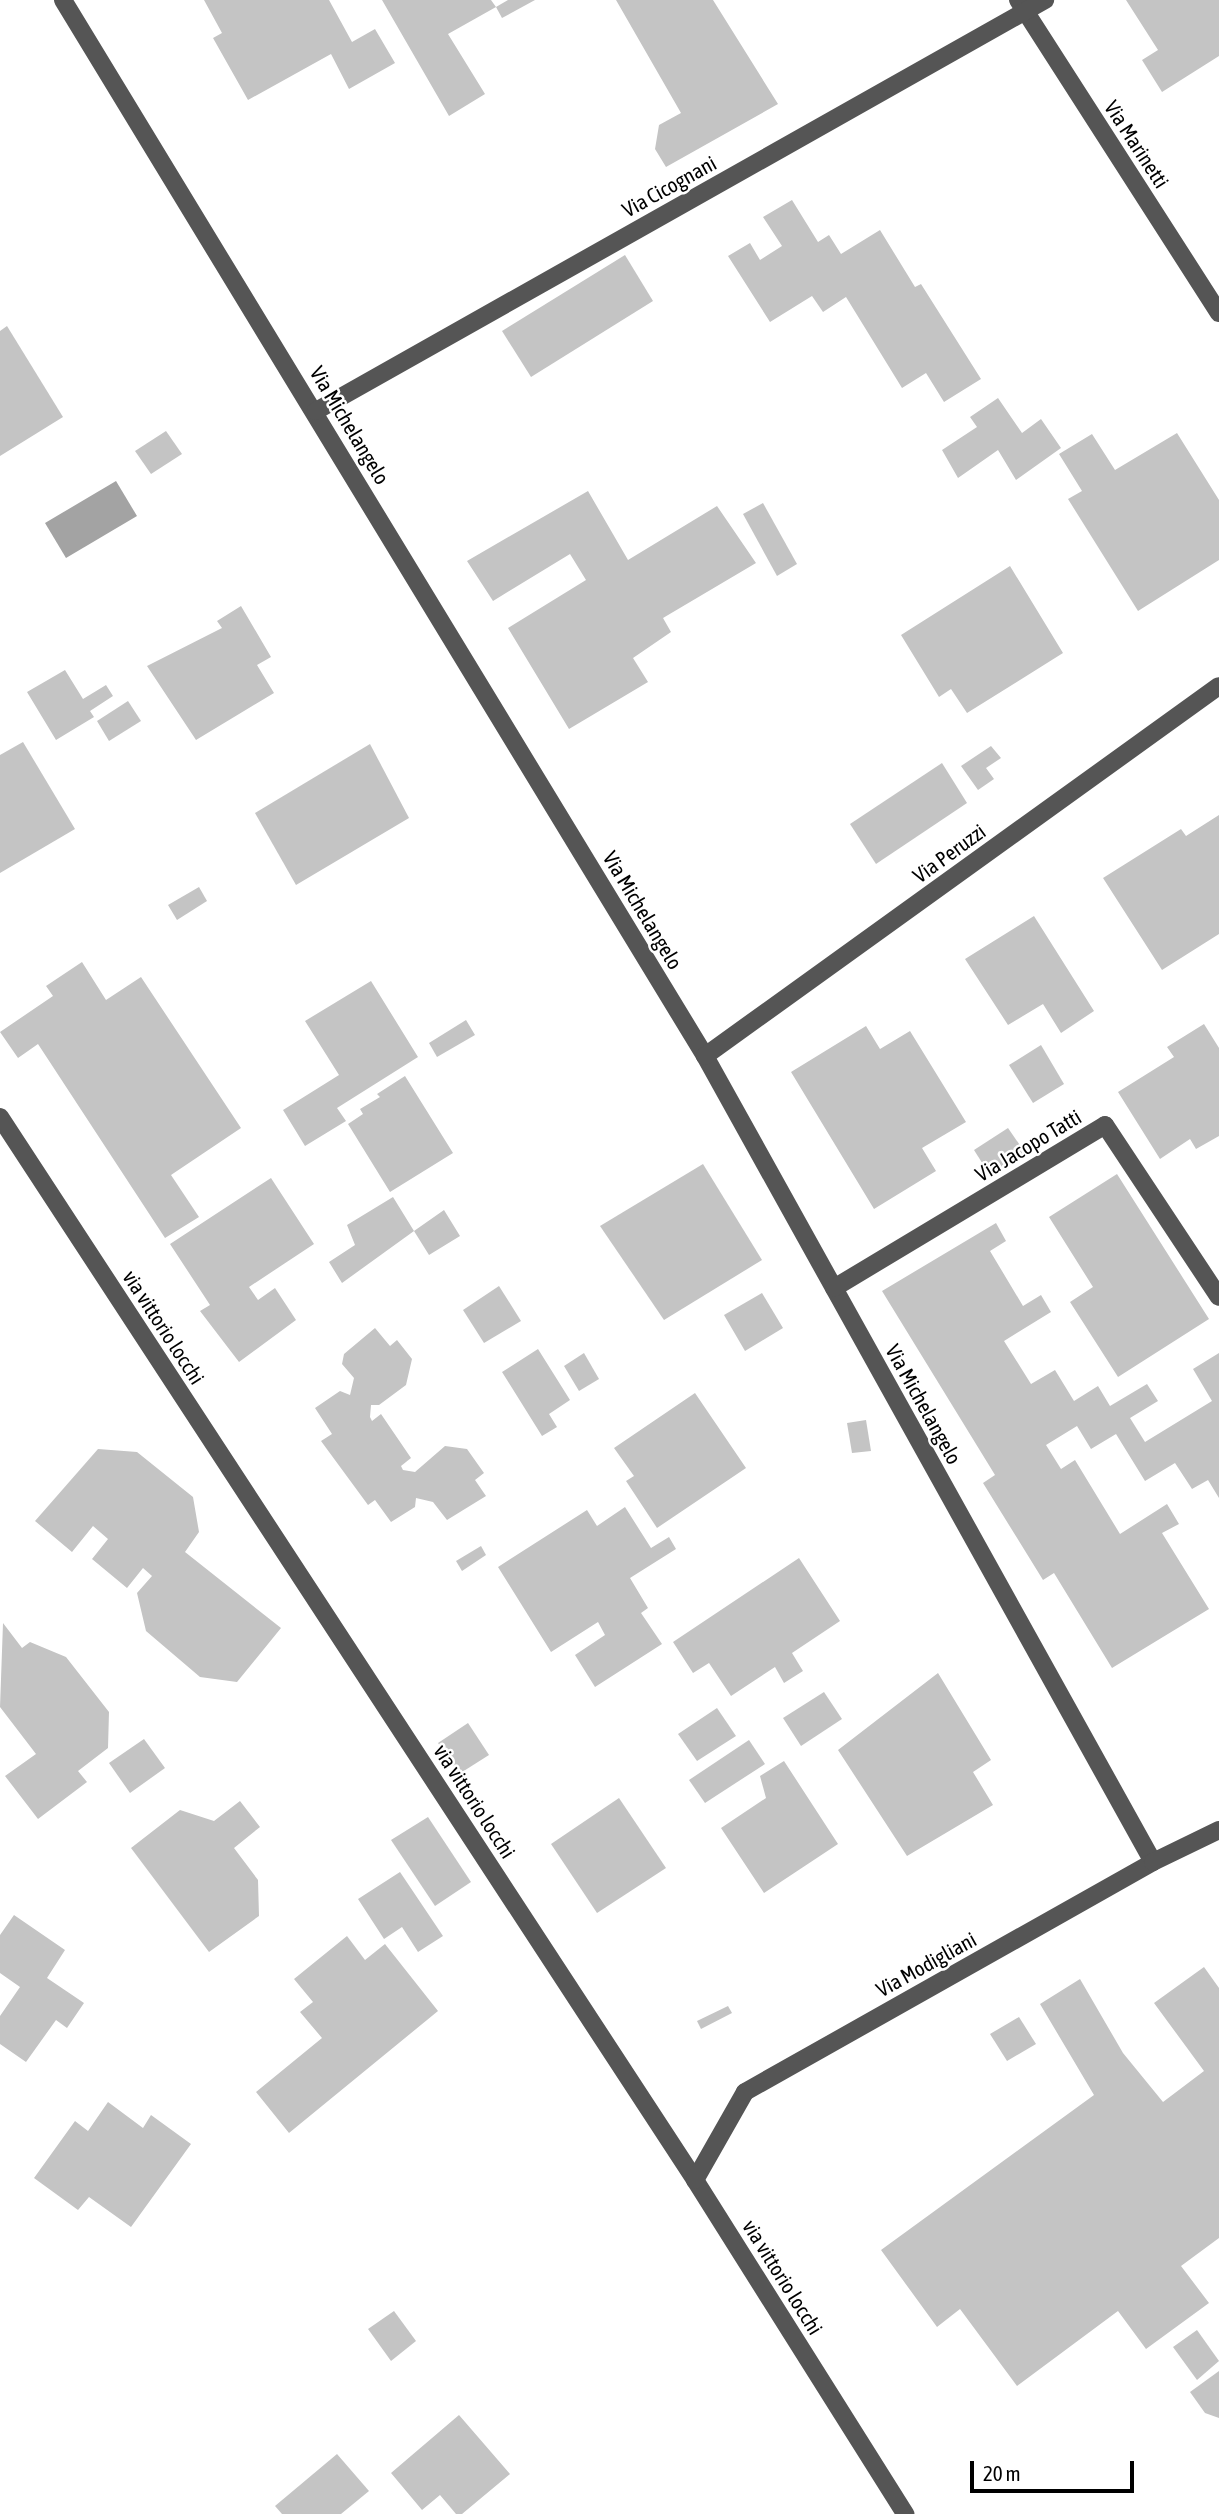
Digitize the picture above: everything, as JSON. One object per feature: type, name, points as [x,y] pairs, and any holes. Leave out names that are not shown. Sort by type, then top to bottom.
[{"type":"street","name":"Via Michelangelo","points":[[63,0],[316,411],[705,1056],[1153,1862]]},
{"type":"street","name":"Via Cicognani","points":[[316,411],[1022,6],[1045,0]]},
{"type":"street","name":"Via Marinetti","points":[[1022,6],[1219,313]]},
{"type":"street","name":"Via Peruzzi","points":[[705,1056],[1219,686]]},
{"type":"street","name":"via vittorio locchi","points":[[0,1117],[695,2180],[905,2514]]},
{"type":"street","name":"Via Jacopo Tatti","points":[[834,1288],[1105,1125],[1219,1297]]},
{"type":"street","name":"Via Modigliani","points":[[695,2180],[745,2092],[1153,1862],[1219,1830]]},
{"type":"shaded area","points":[[116,481],[137,516],[66,558],[45,523]]},
{"type":"building","points":[[204,0],[329,0],[352,42],[375,29],[395,63],[349,89],[331,54],[248,100],[213,38],[222,33]]},
{"type":"building","points":[[382,0],[491,0],[496,7],[448,34],[485,94],[449,116]]},
{"type":"building","points":[[508,0],[535,0],[502,18],[496,7]]},
{"type":"building","points":[[616,0],[713,0],[778,104],[666,167],[655,149],[659,125],[681,113]]},
{"type":"building","points":[[1126,0],[1219,0],[1219,56],[1162,92],[1142,60],[1158,50]]},
{"type":"building","points":[[792,200],[818,242],[829,235],[841,254],[880,230],[915,287],[921,284],[981,379],[944,402],[926,373],[902,388],[846,297],[823,312],[812,296],[770,322],[728,256],[750,243],[760,260],[782,246],[763,217]]},
{"type":"building","points":[[625,255],[653,301],[531,377],[502,331]]},
{"type":"building","points":[[7,326],[63,417],[0,456],[0,331]]},
{"type":"building","points":[[998,398],[1022,433],[1041,419],[1061,448],[1016,480],[998,450],[958,478],[942,450],[977,427],[970,417]]},
{"type":"building","points":[[166,431],[182,454],[151,474],[135,451]]},
{"type":"building","points":[[1177,433],[1219,500],[1219,560],[1138,611],[1068,499],[1082,491],[1059,454],[1092,434],[1115,470]]},
{"type":"building","points":[[588,491],[628,560],[717,506],[756,563],[663,618],[671,632],[633,658],[648,682],[569,729],[508,628],[586,580],[570,554],[493,601],[467,561]]},
{"type":"building","points":[[763,503],[797,564],[777,576],[743,514]]},
{"type":"building","points":[[1010,566],[1063,653],[967,713],[951,689],[939,697],[901,635]]},
{"type":"building","points":[[241,606],[271,657],[257,665],[274,693],[196,740],[147,666],[222,628],[217,621]]},
{"type":"building","points":[[65,670],[83,699],[106,685],[113,696],[90,711],[94,717],[56,740],[27,692]]},
{"type":"building","points":[[128,701],[141,721],[109,741],[97,721]]},
{"type":"building","points":[[23,742],[75,829],[0,873],[0,755]]},
{"type":"building","points":[[370,744],[409,818],[296,885],[255,813]]},
{"type":"building","points":[[991,746],[1001,758],[986,768],[994,779],[978,790],[961,766]]},
{"type":"building","points":[[942,763],[967,803],[876,864],[850,824]]},
{"type":"building","points":[[1219,815],[1219,934],[1162,970],[1103,878],[1181,829],[1186,836]]},
{"type":"building","points":[[199,887],[207,901],[177,920],[168,905]]},
{"type":"building","points":[[1034,916],[1094,1011],[1061,1033],[1043,1004],[1008,1025],[965,959]]},
{"type":"building","points":[[82,962],[106,1000],[141,977],[241,1128],[171,1175],[199,1217],[165,1238],[38,1044],[18,1058],[0,1032],[53,996],[46,986]]},
{"type":"building","points":[[371,981],[418,1057],[337,1108],[346,1121],[305,1146],[283,1110],[339,1075],[305,1021]]},
{"type":"building","points":[[466,1020],[475,1035],[437,1057],[429,1043]]},
{"type":"building","points":[[1204,1024],[1219,1048],[1219,1136],[1196,1149],[1190,1139],[1160,1159],[1118,1092],[1174,1057],[1167,1047]]},
{"type":"building","points":[[866,1026],[880,1049],[910,1031],[966,1122],[922,1148],[936,1171],[874,1209],[791,1072]]},
{"type":"building","points":[[1041,1045],[1064,1084],[1033,1103],[1009,1065]]},
{"type":"building","points":[[405,1076],[453,1153],[390,1192],[348,1124],[363,1114],[360,1109],[380,1097],[377,1094]]},
{"type":"building","points":[[1008,1128],[1026,1154],[991,1177],[974,1150]]},
{"type":"building","points":[[703,1164],[762,1260],[664,1320],[600,1226]]},
{"type":"building","points":[[1117,1174],[1209,1319],[1118,1377],[1070,1302],[1093,1287],[1049,1217]]},
{"type":"building","points":[[271,1178],[314,1244],[249,1287],[258,1300],[275,1288],[296,1320],[239,1362],[200,1311],[210,1305],[170,1244]]},
{"type":"building","points":[[393,1197],[414,1231],[342,1283],[329,1262],[355,1245],[347,1225]]},
{"type":"building","points":[[444,1210],[460,1236],[429,1255],[414,1231]]},
{"type":"building","points":[[996,1223],[1006,1241],[990,1251],[1023,1306],[1041,1295],[1051,1312],[1004,1341],[1031,1384],[1055,1370],[1074,1401],[1098,1386],[1110,1406],[1147,1384],[1158,1401],[1130,1418],[1145,1442],[1212,1401],[1193,1369],[1219,1353],[1219,1498],[1208,1480],[1192,1489],[1175,1463],[1145,1481],[1116,1434],[1091,1449],[1077,1426],[1046,1445],[1061,1469],[1075,1460],[1120,1534],[1167,1504],[1179,1524],[1162,1533],[1209,1609],[1112,1668],[1054,1573],[1043,1580],[983,1483],[995,1475],[882,1291]]},
{"type":"building","points":[[499,1286],[521,1321],[484,1343],[463,1310]]},
{"type":"building","points":[[762,1293],[783,1328],[745,1351],[724,1315]]},
{"type":"building","points":[[375,1328],[390,1346],[397,1340],[412,1359],[406,1385],[379,1405],[371,1405],[370,1417],[372,1421],[381,1414],[411,1458],[401,1466],[403,1470],[415,1472],[445,1446],[467,1449],[484,1473],[475,1480],[486,1496],[447,1520],[433,1502],[416,1498],[415,1507],[391,1522],[375,1500],[368,1505],[321,1441],[332,1434],[315,1408],[340,1391],[350,1395],[354,1378],[342,1364],[344,1354]]},
{"type":"building","points":[[538,1349],[570,1400],[549,1414],[557,1427],[542,1436],[502,1372]]},
{"type":"building","points":[[584,1353],[599,1379],[579,1391],[564,1366]]},
{"type":"building","points":[[695,1393],[746,1468],[657,1528],[626,1481],[634,1476],[614,1448]]},
{"type":"building","points":[[866,1420],[871,1451],[852,1453],[847,1423]]},
{"type":"building","points":[[98,1449],[137,1452],[193,1497],[199,1532],[185,1552],[281,1628],[237,1682],[200,1677],[146,1631],[137,1593],[152,1576],[143,1568],[127,1588],[92,1559],[108,1539],[93,1526],[72,1552],[35,1521]]},
{"type":"building","points":[[625,1507],[651,1548],[669,1537],[676,1549],[630,1578],[648,1608],[641,1613],[662,1644],[595,1687],[575,1655],[605,1635],[598,1622],[551,1652],[498,1567],[587,1510],[597,1526]]},
{"type":"building","points":[[481,1546],[486,1555],[462,1571],[456,1561]]},
{"type":"building","points":[[799,1558],[840,1621],[792,1653],[803,1671],[784,1683],[775,1667],[731,1696],[709,1663],[693,1673],[673,1642]]},
{"type":"building","points":[[3,1623],[22,1648],[30,1642],[66,1657],[109,1712],[108,1748],[78,1771],[87,1782],[38,1819],[5,1776],[36,1754],[0,1707]]},
{"type":"building","points":[[938,1673],[991,1760],[973,1772],[993,1805],[907,1856],[838,1750]]},
{"type":"building","points":[[824,1692],[842,1719],[801,1746],[783,1718]]},
{"type":"building","points":[[717,1708],[736,1736],[697,1761],[678,1734]]},
{"type":"building","points":[[468,1723],[489,1755],[459,1774],[438,1743]]},
{"type":"building","points":[[144,1739],[165,1768],[130,1793],[109,1763]]},
{"type":"building","points":[[749,1740],[765,1764],[705,1803],[689,1780]]},
{"type":"building","points":[[784,1761],[838,1844],[764,1893],[721,1828],[766,1798],[760,1776]]},
{"type":"building","points":[[619,1798],[666,1868],[597,1913],[551,1844]]},
{"type":"building","points":[[240,1801],[260,1827],[234,1848],[258,1880],[259,1916],[209,1952],[131,1848],[180,1810],[214,1821]]},
{"type":"building","points":[[428,1817],[471,1882],[435,1906],[391,1840]]},
{"type":"building","points":[[400,1872],[443,1936],[418,1952],[402,1927],[384,1939],[358,1899]]},
{"type":"building","points":[[14,1915],[65,1950],[47,1978],[84,2003],[67,2028],[56,2020],[26,2062],[0,2044],[0,2016],[20,1987],[0,1973],[0,1935]]},
{"type":"building","points":[[347,1936],[365,1960],[385,1944],[438,2011],[289,2133],[256,2092],[322,2038],[300,2012],[313,2002],[294,1979]]},
{"type":"building","points":[[1204,1967],[1219,1988],[1219,2238],[1181,2266],[1209,2303],[1146,2349],[1118,2311],[1017,2386],[960,2309],[937,2327],[881,2250],[1094,2095],[1040,2004],[1080,1979],[1123,2053],[1163,2102],[1204,2071],[1154,2003]]},
{"type":"building","points":[[728,2006],[732,2013],[701,2029],[697,2021]]},
{"type":"building","points":[[1019,2017],[1036,2044],[1007,2061],[990,2034]]},
{"type":"building","points":[[108,2102],[143,2128],[151,2115],[191,2144],[131,2227],[89,2197],[78,2210],[34,2178],[75,2121],[88,2131]]},
{"type":"building","points":[[394,2311],[416,2341],[391,2361],[368,2329]]},
{"type":"building","points":[[1197,2330],[1219,2361],[1197,2380],[1173,2347]]},
{"type":"building","points":[[1219,2371],[1219,2418],[1205,2413],[1190,2392]]},
{"type":"building","points":[[459,2415],[510,2474],[462,2514],[456,2514],[440,2495],[422,2510],[391,2473]]},
{"type":"building","points":[[337,2454],[369,2491],[341,2514],[282,2514],[275,2506]]}]
